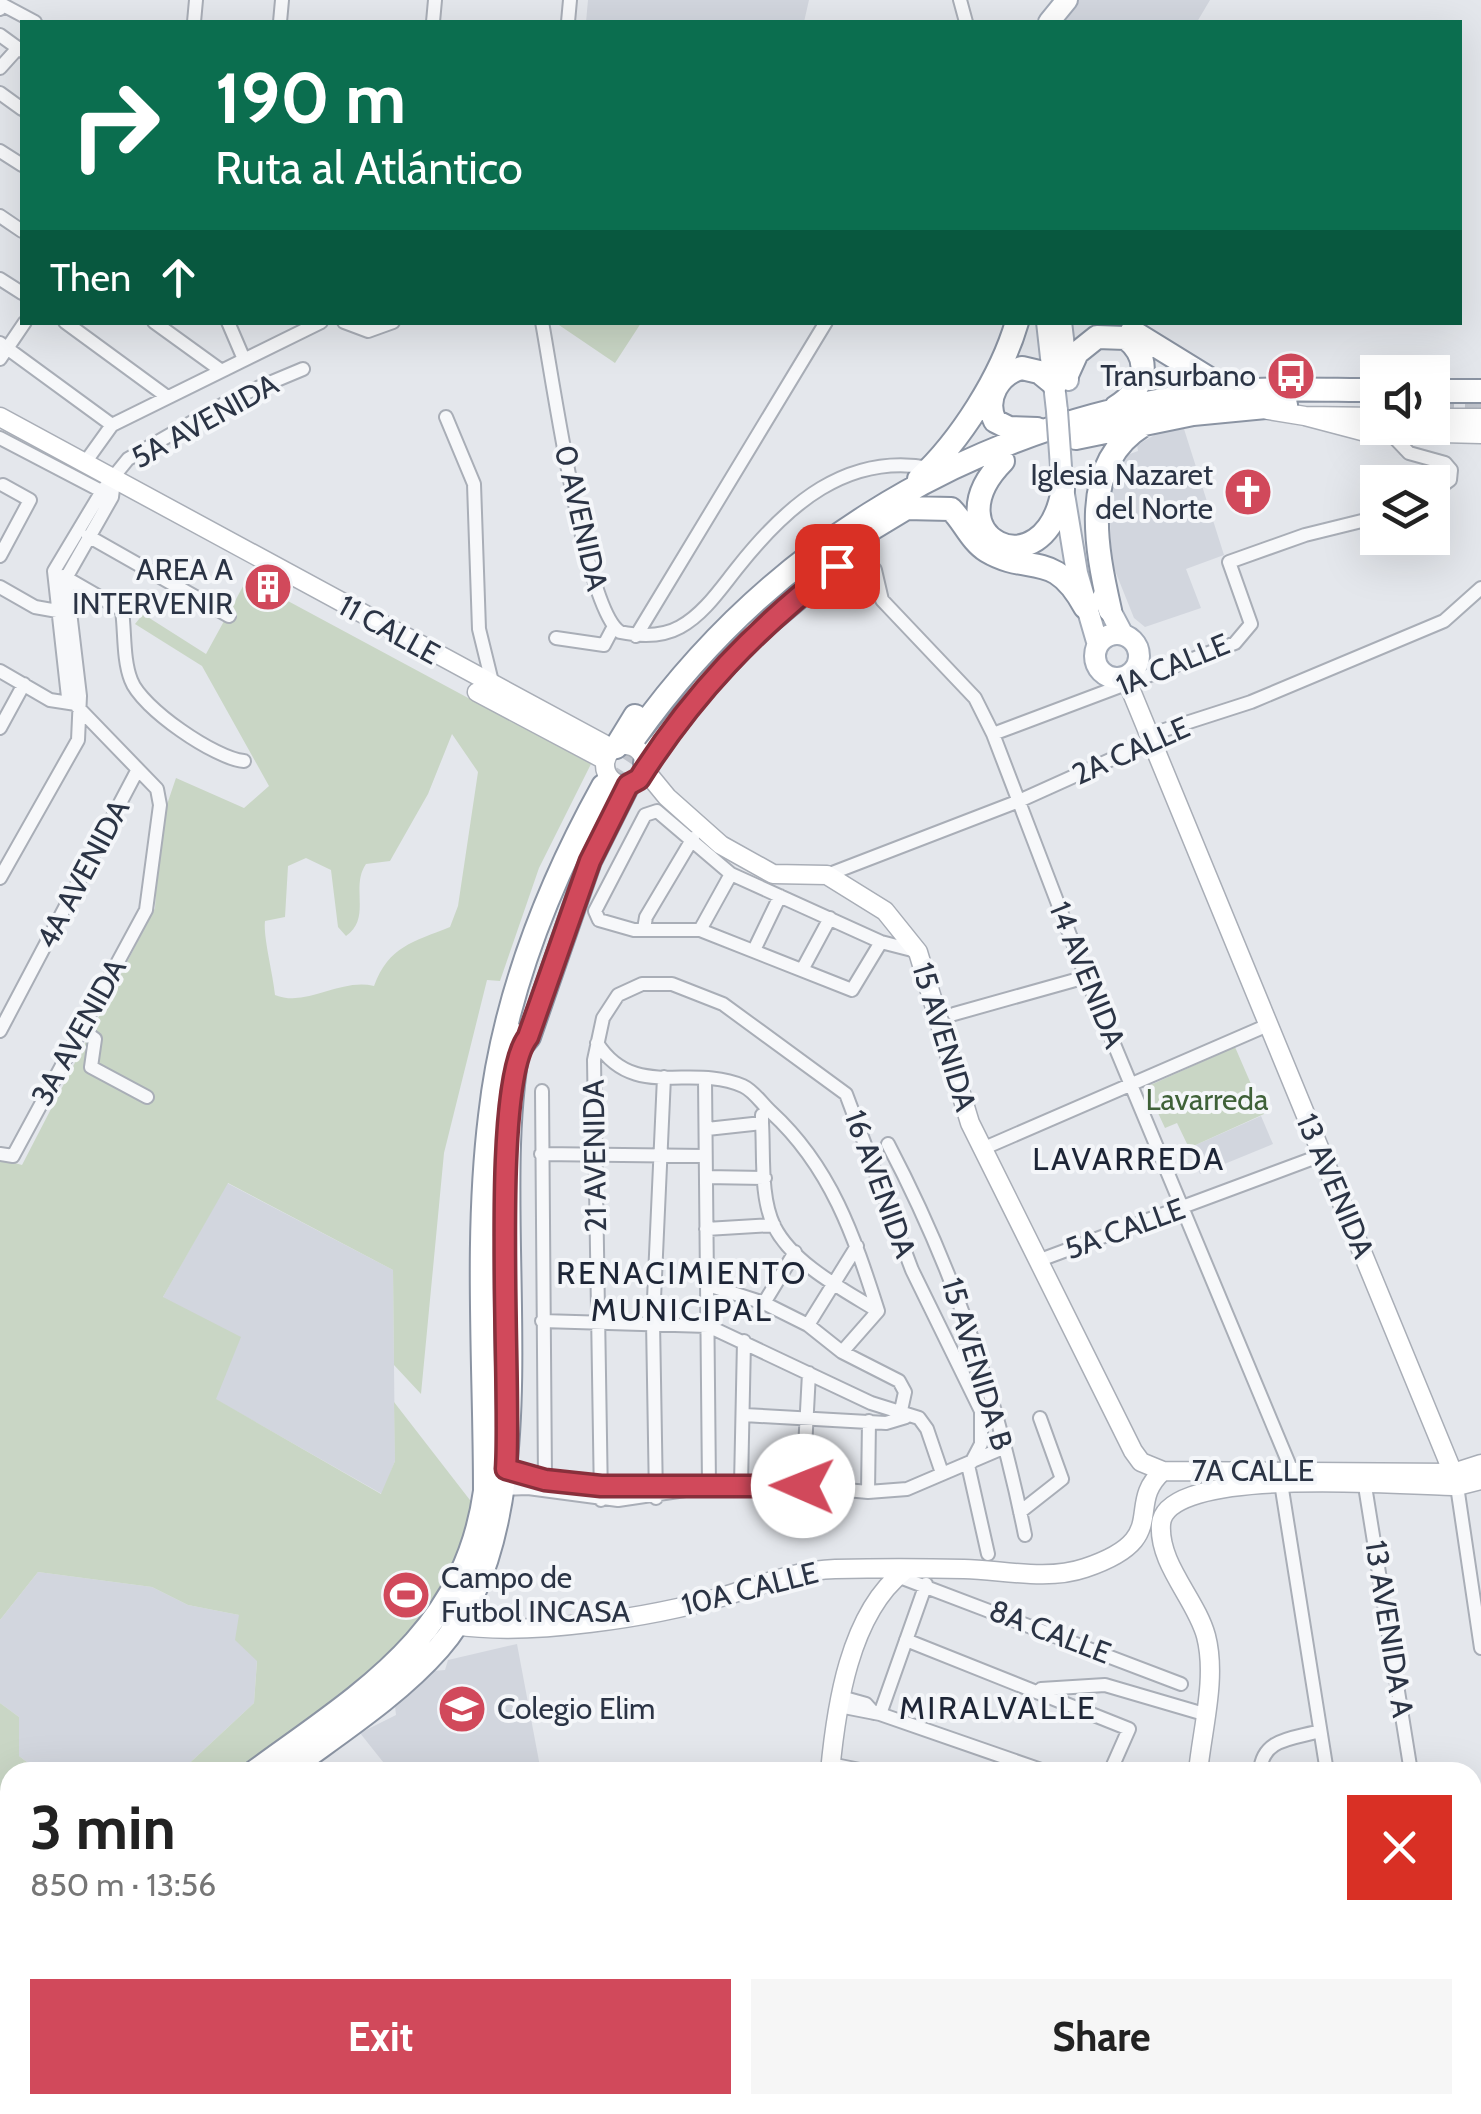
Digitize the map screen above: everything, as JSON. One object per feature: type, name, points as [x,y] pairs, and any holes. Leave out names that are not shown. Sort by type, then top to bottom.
[{"type":"highway","points":[[897,507],[980,397],[1016,325]]},
{"type":"highway","points":[[1124,325],[1170,358],[1231,392]]},
{"type":"highway","points":[[1104,414],[1140,384],[1143,361],[1135,345],[1116,334],[1097,337],[1078,353],[1061,380],[1032,368],[1013,370],[997,386],[991,403],[991,416],[1000,425],[1104,414],[1173,398],[1231,392],[1360,390]]},
{"type":"highway","points":[[1450,391],[1481,391]]},
{"type":"highway","points":[[512,1043],[528,1037],[624,765],[728,624],[777,579],[864,514],[897,507],[1045,446],[1151,420],[1250,407],[1360,404]]},
{"type":"highway","points":[[299,1762],[440,1648],[493,1546],[505,1479],[506,1189],[512,1043],[502,1011],[523,930],[563,834],[593,778],[624,765],[755,617],[832,553],[962,462],[1058,417]]},
{"type":"highway","points":[[1110,610],[1099,540],[1101,477],[1125,437],[1151,420]]},
{"type":"highway","points":[[1003,461],[980,490],[977,510],[985,532],[998,542],[1019,546],[1045,537],[1058,516],[1067,483]]},
{"type":"highway","points":[[897,507],[950,509],[983,549],[1054,570],[1073,585],[1085,606]]},
{"type":"highway","points":[[267,1762],[404,1656],[440,1614],[479,1537],[485,1491],[487,1151],[512,1043]]},
{"type":"main road","points":[[1052,20],[1067,0]]},
{"type":"main road","points":[[1048,325],[1061,380]]},
{"type":"main road","points":[[1061,325],[1058,417],[1067,483],[1085,606],[1098,645],[1095,658],[1100,670],[1127,680],[1139,655],[1110,610],[1085,550],[1067,483]]},
{"type":"main road","points":[[1098,645],[1109,636],[1123,635]]},
{"type":"street","points":[[2,7],[31,20]]},
{"type":"street","points":[[0,36],[20,49],[0,68]]},
{"type":"street","points":[[22,325],[2,349],[112,424]]},
{"type":"street","points":[[69,325],[166,396]]},
{"type":"street","points":[[158,325],[219,369]]},
{"type":"street","points":[[229,325],[243,357]]},
{"type":"street","points":[[84,464],[112,424],[314,325]]},
{"type":"street","points":[[352,325],[368,331],[385,325]]},
{"type":"street","name":"0 AVENIDA","points":[[543,325],[592,576],[613,628],[636,636]]},
{"type":"street","points":[[636,636],[824,325]]},
{"type":"street","name":"5A AVENIDA","points":[[60,574],[128,460],[236,397],[303,369]]},
{"type":"street","points":[[1250,407],[1360,427]]},
{"type":"street","points":[[1305,416],[1360,417]]},
{"type":"street","points":[[446,417],[474,484],[480,628],[490,692]]},
{"type":"street","points":[[1450,418],[1481,418]]},
{"type":"street","points":[[3,434],[109,490]]},
{"type":"street","name":"11 CALLE","points":[[3,434],[84,464],[109,490],[218,534],[624,765]]},
{"type":"street","points":[[1450,434],[1481,434]]},
{"type":"street","points":[[1402,445],[1410,453],[1447,465]]},
{"type":"street","points":[[636,636],[682,626],[707,604],[782,515],[828,482],[889,463],[930,468]]},
{"type":"street","points":[[0,556],[30,500],[3,485]]},
{"type":"street","name":"5A AVENIDA","points":[[60,574],[88,536],[109,490]]},
{"type":"street","name":"1A CALLE","points":[[993,734],[1127,680],[1235,643],[1247,633],[1250,624],[1229,562],[1236,556],[1360,522]]},
{"type":"street","points":[[88,536],[229,616]]},
{"type":"street","name":"14 AVENIDA","points":[[866,569],[875,570],[882,600],[976,698],[993,734],[1286,1477],[1325,1762]]},
{"type":"street","points":[[0,878],[78,740],[82,723],[76,704],[80,696],[60,574]]},
{"type":"street","points":[[60,574],[122,610],[136,690],[206,746],[229,760],[244,762]]},
{"type":"street","points":[[0,587],[35,607],[64,612]]},
{"type":"street","name":"2A CALLE","points":[[828,874],[1019,802],[1152,741],[1158,732],[1251,702],[1444,621],[1481,588]]},
{"type":"street","points":[[556,638],[604,645],[613,628]]},
{"type":"street","points":[[0,671],[50,700],[76,704],[137,771]]},
{"type":"street","name":"13 AVENIDA","points":[[1127,680],[1455,1480],[1481,1648]]},
{"type":"street","points":[[0,728],[24,684]]},
{"type":"street","points":[[624,765],[668,797],[692,832],[731,874],[881,942],[918,952]]},
{"type":"street","name":"3A AVENIDA","points":[[6,1155],[146,910],[160,805],[158,789],[137,771]]},
{"type":"street","name":"4A AVENIDA","points":[[0,1031],[137,771]]},
{"type":"street","points":[[828,874],[809,878],[773,874],[661,812],[646,814],[596,906],[599,920],[644,929],[700,930],[755,948],[854,990],[881,942]]},
{"type":"street","points":[[644,929],[646,916],[692,832]]},
{"type":"street","points":[[700,930],[731,874]]},
{"type":"street","name":"15 AVENIDA","points":[[828,874],[885,911],[918,952],[956,1090],[982,1150],[1134,1451],[1160,1496],[1178,1502]]},
{"type":"street","points":[[755,948],[780,896]]},
{"type":"street","points":[[802,970],[830,918]]},
{"type":"street","points":[[954,1014],[1086,976]]},
{"type":"street","name":"21 AVENIDA","points":[[601,1493],[594,1153],[597,1043],[603,1018],[618,995],[642,984],[672,984]]},
{"type":"street","name":"16 AVENIDA","points":[[672,984],[723,1004],[846,1094],[912,1270],[981,1410],[980,1444],[970,1464],[988,1554]]},
{"type":"street","points":[[982,1150],[1268,1025]]},
{"type":"street","points":[[80,1028],[95,1039],[91,1067],[147,1097]]},
{"type":"street","points":[[597,1043],[615,1067],[630,1074],[705,1080],[750,1090],[828,1178],[857,1246],[878,1311]]},
{"type":"street","points":[[656,1491],[653,1321],[664,1077]]},
{"type":"street","points":[[705,1080],[709,1484]]},
{"type":"street","points":[[542,1091],[545,1480]]},
{"type":"street","points":[[761,1103],[765,1178],[774,1225],[795,1252],[836,1285],[878,1311]]},
{"type":"street","points":[[708,1129],[762,1123]]},
{"type":"street","name":"15 AVENIDA B","points":[[888,1144],[945,1263],[1003,1448],[1025,1536]]},
{"type":"street","points":[[541,1154],[705,1156]]},
{"type":"street","name":"5A CALLE","points":[[1040,1260],[1322,1155]]},
{"type":"street","points":[[706,1177],[765,1178]]},
{"type":"street","points":[[706,1229],[774,1225]]},
{"type":"street","points":[[808,1326],[857,1246]]},
{"type":"street","points":[[764,1303],[795,1252]]},
{"type":"street","points":[[708,1285],[764,1303],[904,1386],[904,1416]]},
{"type":"street","points":[[842,1352],[878,1311]]},
{"type":"street","points":[[542,1321],[653,1321],[708,1326],[924,1423],[942,1473]]},
{"type":"street","points":[[741,1485],[744,1341]]},
{"type":"street","points":[[803,1486],[809,1373]]},
{"type":"street","points":[[744,1415],[808,1415],[869,1421],[904,1416]]},
{"type":"street","points":[[1020,1512],[1057,1488],[1062,1479],[1040,1418]]},
{"type":"street","points":[[868,1492],[869,1421]]},
{"type":"street","points":[[505,1479],[528,1488],[601,1493],[709,1484],[868,1492],[907,1488],[1003,1448]]},
{"type":"street","name":"7A CALLE","points":[[1166,1556],[1162,1520],[1178,1502],[1233,1484],[1286,1477],[1365,1486],[1455,1480],[1481,1464]]},
{"type":"street","name":"7A CALLE","points":[[1154,1481],[1286,1477],[1481,1480]]},
{"type":"street","points":[[505,1479],[545,1480],[601,1493]]},
{"type":"street","points":[[1124,1550],[1142,1532],[1154,1481]]},
{"type":"street","name":"13 AVENIDA A","points":[[1365,1486],[1409,1762]]},
{"type":"street","points":[[831,1762],[851,1660],[882,1595],[912,1578],[1063,1572],[1138,1546],[1166,1556],[1205,1634],[1210,1676],[1199,1762]]},
{"type":"street","name":"10A CALLE","points":[[455,1625],[501,1629],[619,1618],[682,1607],[816,1570],[866,1570],[912,1578]]},
{"type":"street","points":[[866,1570],[882,1595]]},
{"type":"street","points":[[877,1713],[906,1640],[912,1578]]},
{"type":"street","name":"8A CALLE","points":[[912,1578],[1181,1684]]},
{"type":"street","points":[[906,1640],[1129,1729],[1114,1762]]},
{"type":"street","points":[[1038,1690],[1105,1685],[1204,1714]]},
{"type":"street","points":[[840,1702],[866,1704],[877,1713],[1019,1762]]},
{"type":"street","points":[[1261,1762],[1271,1745],[1320,1732]]},
{"type":"shaded area","points":[[588,0],[809,0],[804,20],[586,20]]},
{"type":"shaded area","points":[[1076,0],[1210,0],[1198,20],[1060,20]]},
{"type":"shaded area","points":[[1184,429],[1224,555],[1186,569],[1201,608],[1145,627],[1134,618],[1112,563],[1109,503],[1115,470],[1127,455],[1138,451],[1137,445],[1158,433]]},
{"type":"shaded area","points":[[1261,1116],[1273,1144],[1200,1174],[1189,1148]]},
{"type":"shaded area","points":[[227,1183],[393,1270],[395,1461],[382,1494],[215,1399],[163,1297]]},
{"type":"shaded area","points":[[38,1572],[152,1587],[188,1605],[239,1615],[257,1660],[254,1703],[191,1762],[27,1762],[19,1756],[19,1717],[0,1703],[0,1620]]},
{"type":"shaded area","name":"Colegio Elim","points":[[517,1644],[539,1762],[383,1762],[360,1733],[396,1715],[395,1706],[433,1671],[445,1670],[448,1660]]},
{"type":"green space","points":[[559,325],[640,325],[615,363]]},
{"type":"green space","points":[[247,579],[591,764],[539,868],[500,981],[487,980],[444,1153],[421,1394],[394,1365],[393,1270],[228,1183],[163,1297],[241,1337],[216,1399],[381,1494],[395,1461],[394,1402],[473,1504],[446,1575],[402,1639],[347,1694],[258,1762],[191,1762],[254,1703],[257,1661],[235,1640],[239,1615],[188,1605],[152,1587],[38,1572],[0,1620],[0,1159],[22,1165],[155,908],[160,825],[176,778],[244,808],[269,786],[202,666],[135,624],[143,614],[206,654]],"holes":[[[452,734],[478,772],[458,906],[450,927],[404,947],[387,962],[374,986],[348,986],[299,998],[275,995],[265,921],[285,917],[288,866],[306,858],[331,870],[338,927],[346,936],[358,920],[360,882],[366,864],[390,861],[428,794]]]},
{"type":"green space","name":"Lavarreda","points":[[1235,1047],[1264,1114],[1189,1148],[1177,1123],[1165,1128],[1146,1087]]},
{"type":"green space","points":[[0,1703],[19,1717],[19,1756],[27,1762],[0,1762]]},
{"type":"tunnel","points":[[1450,406],[1481,407]]},
{"type":"tunnel","points":[[614,792],[646,743]]},
{"type":"place","name":"Transurbano","points":[[1291,376]]},
{"type":"place","name":"Iglesia Nazaret del Norte","points":[[1248,492]]},
{"type":"place","name":"AREA A INTERVENIR","points":[[268,587]]},
{"type":"place","name":"Campo de Futbol INCASA","points":[[406,1595]]},
{"type":"place","name":"Colegio Elim","points":[[462,1709]]},
{"type":"district","name":"LAVARREDA","points":[[1129,1159]]},
{"type":"district","name":"RENACIMIENTO MUNICIPAL","points":[[682,1292]]},
{"type":"district","name":"MIRALVALLE","points":[[998,1708]]},
{"type":"route","points":[[803,1486],[601,1486],[545,1480],[506,1469],[508,1140],[518,1051],[528,1037],[590,861],[628,785],[639,779],[644,763],[674,724],[736,653],[791,601],[837,566]]}]
